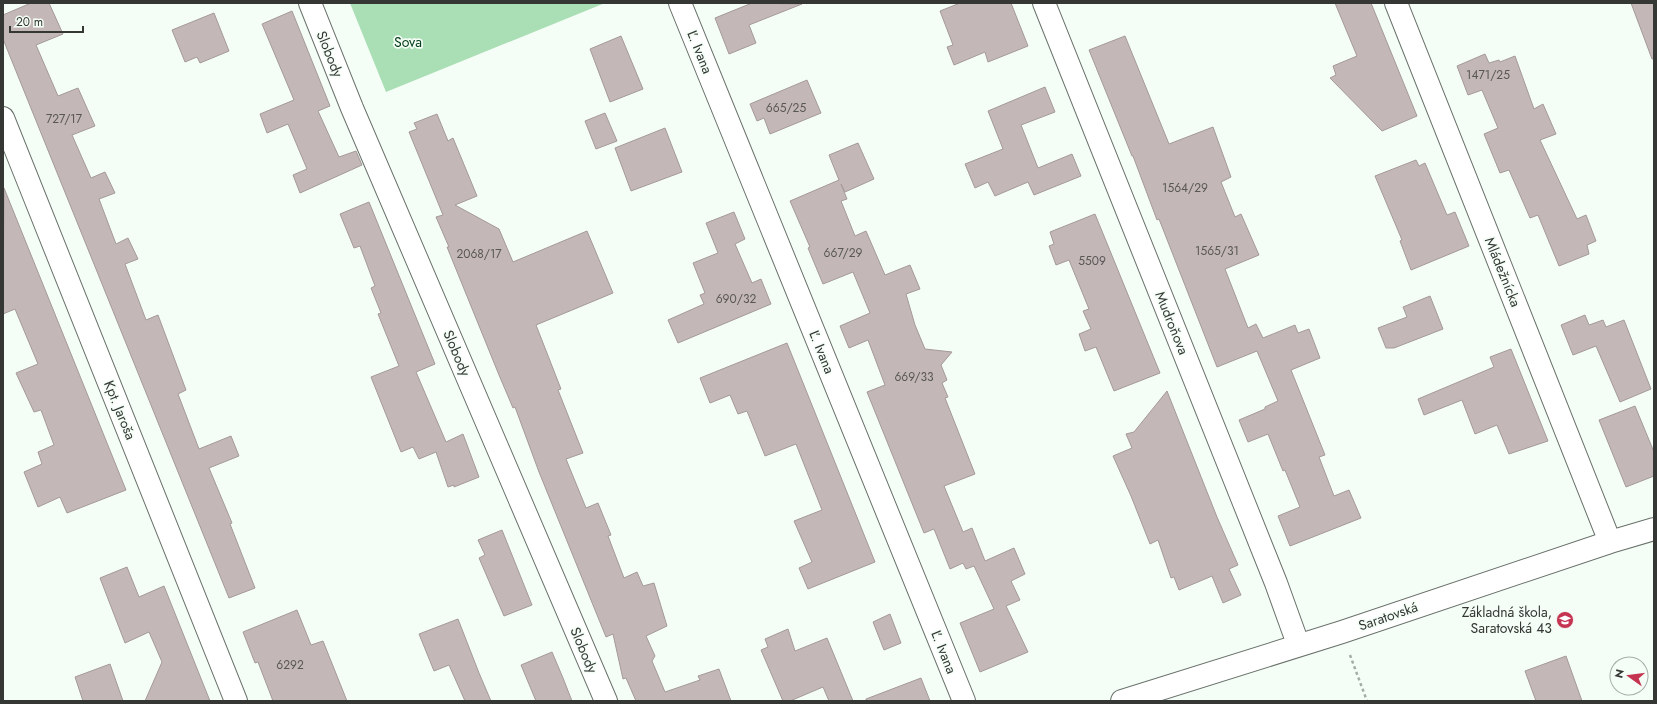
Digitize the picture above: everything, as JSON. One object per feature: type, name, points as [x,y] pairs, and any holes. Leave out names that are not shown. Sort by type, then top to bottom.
[{"type":"street","name":"Slobody","points":[[310,3],[352,108],[606,701]]},
{"type":"street","name":"Ľ. Ivana","points":[[680,3],[964,701]]},
{"type":"street","name":"Mudroňova","points":[[1044,3],[1276,583],[1298,644]]},
{"type":"street","name":"Mládežnícka","points":[[1396,3],[1610,542]]},
{"type":"street","name":"Kpt. Jaroša","points":[[3,118],[236,701]]},
{"type":"street","name":"Saratovská","points":[[1122,701],[1298,644],[1342,632],[1610,542],[1654,529]]},
{"type":"path","points":[[1342,632],[1367,701]]},
{"type":"green space","name":"Sova","points":[[350,3],[605,3],[386,92]]},
{"type":"building","points":[[31,3],[49,3],[63,34],[36,45],[58,96],[78,88],[95,126],[72,135],[91,178],[105,172],[115,193],[99,199],[116,244],[128,238],[138,259],[125,264],[146,320],[158,315],[186,390],[178,394],[199,449],[231,436],[239,456],[209,468],[232,523],[230,524],[255,588],[229,598],[3,39],[3,15]]},
{"type":"building","points":[[752,3],[802,4],[749,25],[756,43],[729,54],[715,18]]},
{"type":"building","points":[[960,3],[1011,3],[1028,46],[988,62],[985,52],[954,65],[947,47],[953,45],[940,11]]},
{"type":"building","points":[[1335,3],[1371,3],[1417,116],[1382,131],[1330,78],[1336,75],[1333,66],[1357,56]]},
{"type":"building","points":[[1631,3],[1654,3],[1654,59],[1652,59]]},
{"type":"building","points":[[292,11],[330,106],[318,111],[339,157],[356,151],[362,165],[300,193],[293,175],[307,169],[288,124],[267,133],[260,114],[294,100],[262,24]]},
{"type":"building","points":[[214,13],[229,51],[200,63],[197,57],[185,62],[172,30]]},
{"type":"building","points":[[621,36],[643,89],[610,102],[590,49]]},
{"type":"building","points":[[1125,36],[1169,144],[1213,127],[1231,177],[1221,182],[1235,217],[1241,214],[1259,255],[1225,269],[1248,328],[1256,324],[1263,338],[1295,325],[1298,333],[1309,329],[1320,358],[1291,370],[1325,455],[1319,457],[1334,496],[1349,490],[1361,518],[1290,546],[1278,516],[1300,507],[1268,434],[1248,442],[1239,420],[1265,409],[1265,407],[1278,401],[1257,351],[1217,367],[1159,219],[1157,220],[1133,156],[1089,50]]},
{"type":"building","points":[[1485,54],[1489,63],[1499,60],[1500,62],[1515,56],[1534,109],[1543,104],[1556,134],[1540,140],[1577,219],[1586,215],[1596,241],[1587,245],[1589,254],[1559,266],[1538,215],[1530,218],[1509,170],[1500,173],[1484,134],[1498,128],[1482,90],[1468,95],[1457,66]]},
{"type":"building","points":[[807,80],[821,113],[770,134],[764,118],[757,121],[750,104]]},
{"type":"building","points":[[1045,87],[1055,112],[1021,125],[1038,168],[1072,154],[1081,176],[1034,195],[1028,182],[995,196],[988,182],[975,188],[965,164],[1003,149],[988,111]]},
{"type":"building","points":[[605,113],[617,141],[596,149],[585,121]]},
{"type":"building","points":[[437,114],[448,141],[453,138],[477,196],[455,205],[499,229],[513,262],[587,231],[613,293],[536,325],[561,389],[558,390],[583,453],[566,459],[586,508],[598,503],[611,535],[608,536],[624,578],[637,572],[643,586],[654,583],[667,626],[646,636],[655,656],[652,661],[665,692],[700,680],[698,676],[719,669],[731,701],[636,701],[626,678],[623,679],[613,634],[606,637],[539,472],[515,407],[513,408],[499,375],[436,217],[443,215],[409,132],[417,129],[414,123]]},
{"type":"building","points":[[665,128],[682,172],[631,191],[615,148]]},
{"type":"building","points":[[858,143],[874,179],[845,192],[841,184],[847,199],[841,201],[855,236],[866,231],[885,275],[910,265],[920,289],[906,294],[915,325],[925,349],[952,352],[941,365],[947,380],[942,383],[948,397],[945,398],[975,474],[944,486],[963,532],[972,528],[985,561],[1014,548],[1025,574],[1011,581],[1020,600],[1006,606],[1028,652],[980,672],[960,623],[994,609],[974,566],[966,569],[963,563],[950,569],[934,529],[924,533],[867,392],[885,385],[868,340],[849,348],[840,326],[870,313],[853,272],[823,284],[808,248],[810,247],[790,201],[839,180],[829,155]]},
{"type":"building","points":[[1416,160],[1419,166],[1425,163],[1447,215],[1455,212],[1469,246],[1411,270],[1400,241],[1402,240],[1375,176]]},
{"type":"building","points":[[4,188],[126,490],[67,513],[60,497],[38,507],[24,472],[42,464],[38,452],[54,445],[41,410],[34,412],[16,373],[38,364],[15,309],[3,314]]},
{"type":"building","points":[[369,202],[435,364],[416,372],[446,442],[463,434],[479,477],[454,487],[454,485],[448,487],[436,452],[419,459],[413,447],[401,452],[371,377],[399,366],[378,314],[381,313],[371,288],[375,286],[360,246],[354,248],[340,214]]},
{"type":"building","points":[[734,212],[745,239],[735,244],[752,283],[761,279],[771,304],[678,343],[668,320],[704,304],[700,295],[705,293],[693,263],[718,253],[706,223]]},
{"type":"building","points":[[1095,214],[1160,373],[1114,391],[1096,347],[1085,351],[1079,334],[1091,329],[1083,311],[1089,309],[1069,260],[1056,265],[1049,246],[1054,244],[1050,232]]},
{"type":"building","points":[[1430,296],[1443,329],[1394,348],[1386,348],[1378,328],[1407,317],[1403,307]]},
{"type":"building","points":[[1585,315],[1589,325],[1603,320],[1606,327],[1624,320],[1651,389],[1620,402],[1596,346],[1573,355],[1561,325]]},
{"type":"building","points":[[787,343],[875,562],[808,589],[799,568],[812,562],[794,521],[822,510],[796,444],[765,456],[747,411],[738,414],[730,395],[710,403],[700,378]]},
{"type":"building","points":[[1511,349],[1548,441],[1509,454],[1497,425],[1475,434],[1462,400],[1424,415],[1418,399],[1494,367],[1490,357]]},
{"type":"building","points":[[1167,391],[1217,517],[1238,565],[1229,569],[1241,595],[1223,603],[1212,576],[1179,590],[1174,577],[1171,578],[1158,540],[1150,544],[1113,456],[1132,448],[1126,434],[1134,432]]},
{"type":"building","points":[[1635,406],[1654,452],[1654,476],[1626,487],[1599,420]]},
{"type":"building","points":[[502,530],[532,605],[504,616],[479,558],[485,555],[478,540]]},
{"type":"building","points":[[127,567],[139,597],[164,586],[210,701],[145,701],[162,662],[149,632],[125,643],[100,578]]},
{"type":"building","points":[[297,610],[311,645],[323,641],[347,701],[273,701],[258,662],[255,663],[243,632]]},
{"type":"building","points":[[890,614],[901,643],[884,650],[873,622]]},
{"type":"building","points":[[458,619],[491,701],[465,701],[449,665],[434,671],[419,634]]},
{"type":"building","points":[[788,629],[795,651],[827,638],[853,701],[829,701],[823,687],[790,701],[783,701],[761,650],[768,647],[765,639]]},
{"type":"building","points":[[552,652],[572,701],[536,701],[521,665]]},
{"type":"building","points":[[1566,656],[1582,701],[1536,701],[1525,671]]},
{"type":"building","points":[[110,664],[123,701],[83,701],[75,677]]},
{"type":"building","points":[[921,678],[930,701],[866,701],[866,699]]},
{"type":"place","name":"Základná škola, Saratovská 43","points":[[1565,620]]}]
